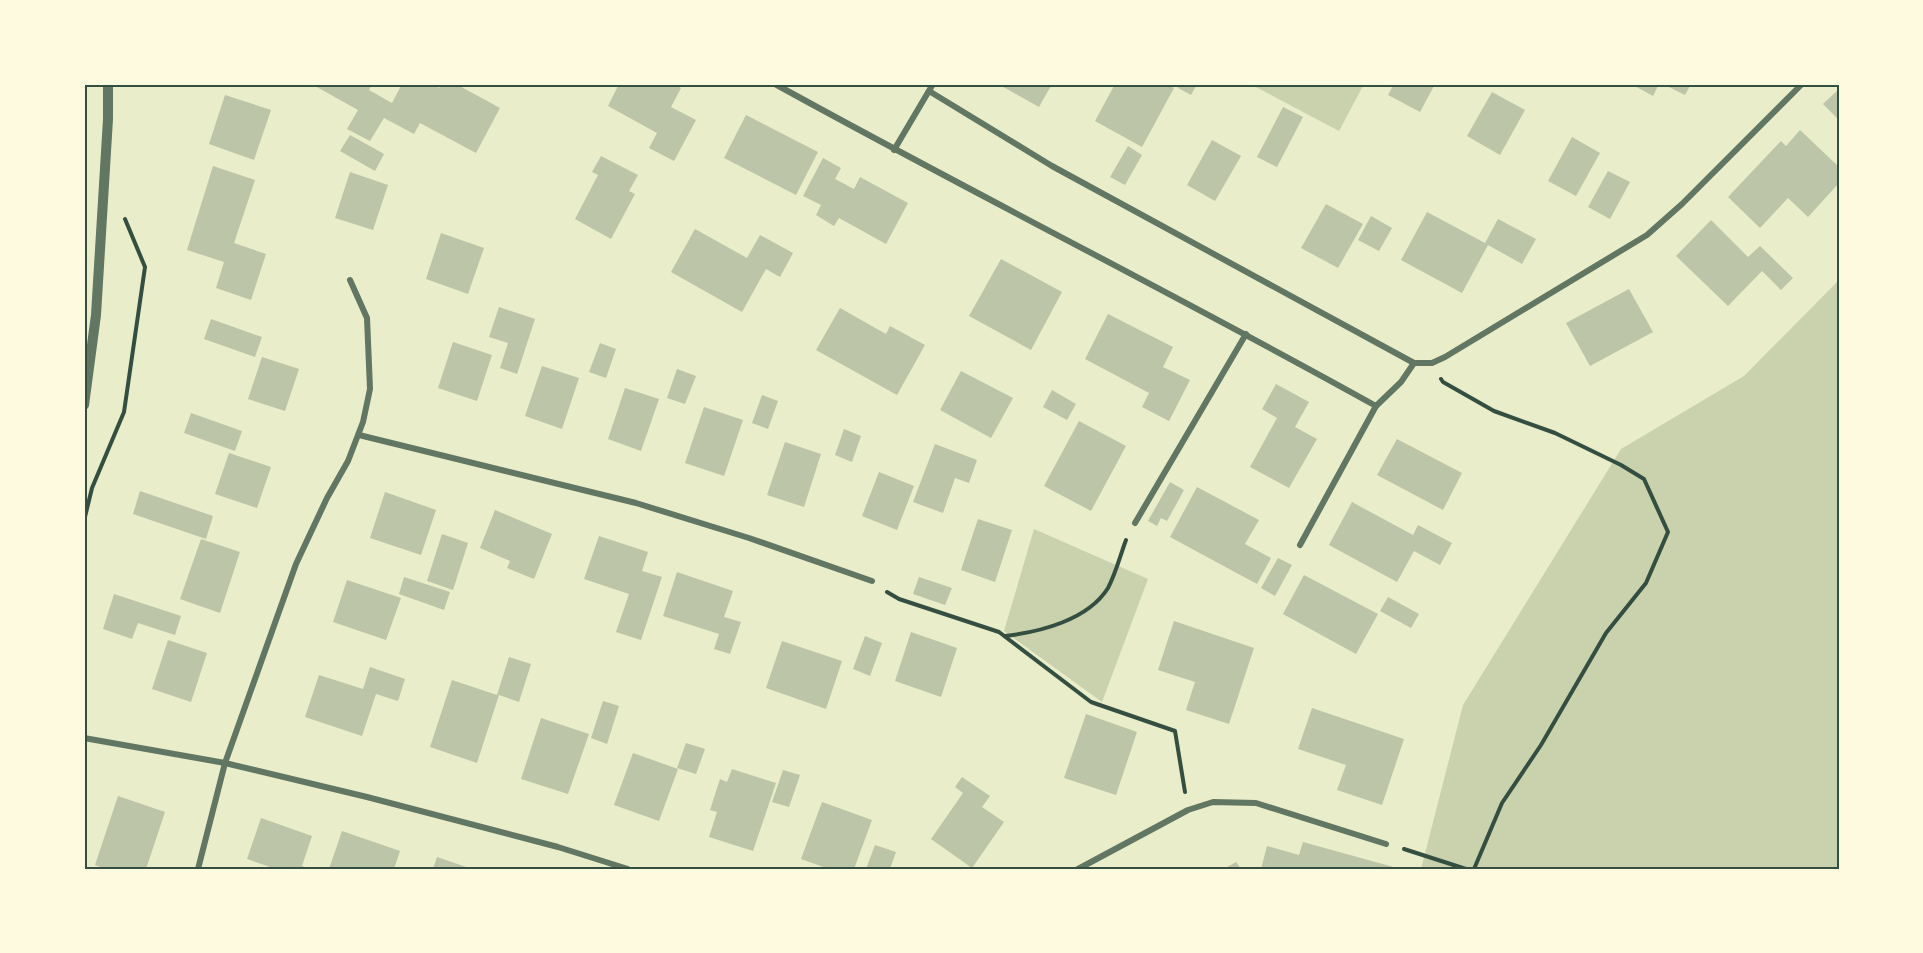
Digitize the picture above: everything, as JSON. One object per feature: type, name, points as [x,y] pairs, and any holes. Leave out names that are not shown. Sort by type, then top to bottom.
[{"type":"street","points":[[84,405],[96,315],[108,84]]},
{"type":"street","points":[[775,84],[894,150],[1246,334],[1376,406]]},
{"type":"street","points":[[894,150],[933,84]]},
{"type":"street","points":[[929,91],[1052,166],[1414,363],[1432,363],[1647,235],[1682,204],[1802,84]]},
{"type":"street","points":[[198,869],[225,763],[296,564],[348,460],[359,435],[367,406],[370,372],[367,318],[350,280]]},
{"type":"street","points":[[1135,523],[1246,334]]},
{"type":"street","points":[[1300,545],[1376,406],[1401,382],[1414,363]]},
{"type":"street","points":[[359,435],[636,503],[749,538],[872,581]]},
{"type":"street","points":[[84,738],[225,763],[462,821],[628,869]]},
{"type":"street","points":[[1078,869],[1188,810],[1213,802],[1256,803],[1386,844]]},
{"type":"path","points":[[84,521],[92,488],[124,412],[145,267],[123,214]]},
{"type":"path","points":[[1432,363],[1443,382],[1494,411],[1556,434],[1621,465],[1644,479],[1668,532],[1646,583],[1606,633],[1541,746],[1503,803],[1474,869]]},
{"type":"path","points":[[1005,636],[1033,633],[1051,627],[1069,620],[1097,601],[1112,579],[1135,523]]},
{"type":"path","points":[[872,581],[899,599],[999,632],[1091,702],[1175,731],[1188,810]]},
{"type":"path","points":[[1386,844],[1466,869]]},
{"type":"green space","points":[[1250,84],[1364,84],[1339,131]]},
{"type":"green space","points":[[1839,280],[1839,869],[1421,869],[1463,705],[1621,449],[1744,376]]},
{"type":"green space","points":[[1034,529],[1148,579],[1102,702],[1004,631]]},
{"type":"building","points":[[316,84],[372,84],[369,90],[392,103],[402,84],[432,84],[439,88],[441,84],[456,84],[500,108],[476,153],[420,123],[414,134],[384,118],[370,141],[347,129],[358,110],[315,86]]},
{"type":"building","points":[[619,84],[673,84],[681,88],[671,107],[696,120],[674,161],[649,148],[657,133],[608,106]]},
{"type":"building","points":[[998,84],[1052,84],[1039,107]]},
{"type":"building","points":[[1115,84],[1166,84],[1174,88],[1142,147],[1095,121]]},
{"type":"building","points":[[1180,84],[1197,84],[1191,95],[1178,88]]},
{"type":"building","points":[[1394,84],[1435,84],[1420,112],[1388,95]]},
{"type":"building","points":[[1631,84],[1659,84],[1653,96]]},
{"type":"building","points":[[1663,84],[1691,84],[1685,95]]},
{"type":"building","points":[[1839,89],[1839,120],[1823,104]]},
{"type":"building","points":[[1492,92],[1525,110],[1500,155],[1467,136]]},
{"type":"building","points":[[225,95],[271,110],[254,160],[209,144]]},
{"type":"building","points":[[1283,107],[1303,117],[1277,167],[1257,157]]},
{"type":"building","points":[[746,115],[818,152],[796,195],[724,158]]},
{"type":"building","points":[[1800,130],[1839,167],[1839,183],[1808,217],[1788,198],[1760,228],[1728,197],[1781,141],[1786,146]]},
{"type":"building","points":[[350,135],[384,154],[375,171],[340,151]]},
{"type":"building","points":[[1572,137],[1600,153],[1576,196],[1548,181]]},
{"type":"building","points":[[1212,140],[1241,156],[1215,201],[1187,185]]},
{"type":"building","points":[[1128,146],[1142,155],[1125,185],[1110,177]]},
{"type":"building","points":[[601,156],[638,175],[629,191],[635,194],[611,239],[575,219],[598,175],[592,172]]},
{"type":"building","points":[[823,158],[841,168],[835,179],[854,189],[860,177],[908,203],[886,244],[839,218],[834,226],[816,215],[821,205],[803,196]]},
{"type":"building","points":[[213,166],[255,180],[234,243],[266,254],[251,300],[216,288],[224,262],[187,250]]},
{"type":"building","points":[[1608,171],[1630,182],[1610,219],[1588,207]]},
{"type":"building","points":[[350,172],[388,185],[373,230],[335,218]]},
{"type":"building","points":[[1326,204],[1363,224],[1338,268],[1301,248]]},
{"type":"building","points":[[1427,212],[1485,243],[1498,219],[1536,239],[1522,264],[1488,245],[1462,293],[1401,260]]},
{"type":"building","points":[[1371,216],[1392,228],[1379,251],[1358,240]]},
{"type":"building","points":[[1711,220],[1748,257],[1760,246],[1793,278],[1781,290],[1762,271],[1728,306],[1676,256]]},
{"type":"building","points":[[695,229],[747,258],[760,235],[793,253],[780,277],[766,269],[742,312],[671,272]]},
{"type":"building","points":[[441,233],[484,248],[468,294],[426,279]]},
{"type":"building","points":[[1001,259],[1062,292],[1031,350],[969,316]]},
{"type":"building","points":[[1629,289],[1653,332],[1590,366],[1566,323]]},
{"type":"building","points":[[499,307],[535,319],[517,374],[500,368],[508,343],[489,337]]},
{"type":"building","points":[[840,308],[886,334],[890,326],[925,345],[897,395],[816,350]]},
{"type":"building","points":[[1108,314],[1173,347],[1163,367],[1190,380],[1169,421],[1142,407],[1149,393],[1085,359]]},
{"type":"building","points":[[211,319],[262,337],[255,357],[204,339]]},
{"type":"building","points":[[453,342],[492,355],[477,401],[438,388]]},
{"type":"building","points":[[600,343],[616,349],[606,378],[589,372]]},
{"type":"building","points":[[262,357],[299,369],[285,411],[248,399]]},
{"type":"building","points":[[542,366],[579,378],[562,429],[525,416]]},
{"type":"building","points":[[677,369],[696,376],[685,404],[667,398]]},
{"type":"building","points":[[961,371],[1013,398],[991,438],[940,410]]},
{"type":"building","points":[[1276,384],[1309,402],[1295,427],[1317,439],[1289,488],[1250,467],[1277,418],[1262,409]]},
{"type":"building","points":[[625,388],[659,399],[641,451],[608,439]]},
{"type":"building","points":[[1052,390],[1076,404],[1067,420],[1043,407]]},
{"type":"building","points":[[762,395],[778,401],[768,429],[752,423]]},
{"type":"building","points":[[704,407],[743,420],[724,476],[685,463]]},
{"type":"building","points":[[191,413],[242,431],[235,451],[184,433]]},
{"type":"building","points":[[1079,421],[1126,446],[1091,511],[1044,486]]},
{"type":"building","points":[[844,429],[861,436],[852,462],[835,455]]},
{"type":"building","points":[[1397,439],[1462,473],[1443,510],[1377,475]]},
{"type":"building","points":[[785,442],[821,454],[804,507],[767,495]]},
{"type":"building","points":[[935,444],[977,460],[969,483],[955,478],[943,513],[913,502]]},
{"type":"building","points":[[229,453],[271,467],[257,508],[215,494]]},
{"type":"building","points":[[879,472],[914,486],[897,530],[862,516]]},
{"type":"building","points":[[1170,482],[1184,490],[1167,521],[1161,518],[1157,526],[1148,521]]},
{"type":"building","points":[[1197,487],[1259,520],[1245,544],[1271,558],[1257,584],[1170,537]]},
{"type":"building","points":[[140,491],[213,516],[206,539],[133,514]]},
{"type":"building","points":[[385,492],[436,510],[421,555],[370,538]]},
{"type":"building","points":[[1352,502],[1413,535],[1418,525],[1452,543],[1440,565],[1414,551],[1397,582],[1329,545]]},
{"type":"building","points":[[495,510],[552,534],[534,579],[507,568],[510,561],[480,548]]},
{"type":"building","points":[[978,519],[1012,530],[995,582],[961,570]]},
{"type":"building","points":[[442,534],[468,543],[453,590],[427,581]]},
{"type":"building","points":[[599,536],[648,552],[642,571],[662,577],[641,640],[616,632],[629,594],[584,579]]},
{"type":"building","points":[[201,539],[240,552],[220,613],[180,599]]},
{"type":"building","points":[[1278,558],[1292,565],[1275,596],[1261,588]]},
{"type":"building","points":[[677,572],[733,591],[724,617],[741,622],[730,654],[714,649],[719,634],[663,616]]},
{"type":"building","points":[[1304,575],[1378,614],[1356,654],[1283,614]]},
{"type":"building","points":[[404,577],[450,592],[444,610],[399,594]]},
{"type":"building","points":[[919,577],[952,588],[945,605],[913,594]]},
{"type":"building","points":[[347,580],[401,598],[386,640],[333,622]]},
{"type":"building","points":[[114,594],[181,616],[175,635],[138,623],[132,639],[103,629]]},
{"type":"building","points":[[1388,597],[1419,614],[1411,628],[1380,611]]},
{"type":"building","points":[[1174,621],[1254,648],[1229,724],[1186,710],[1195,682],[1158,670]]},
{"type":"building","points":[[911,632],[957,648],[941,697],[895,681]]},
{"type":"building","points":[[865,636],[882,643],[870,676],[853,669]]},
{"type":"building","points":[[168,640],[207,653],[191,702],[152,689]]},
{"type":"building","points":[[782,641],[842,661],[826,709],[766,688]]},
{"type":"building","points":[[509,657],[531,664],[519,702],[499,695],[477,763],[430,747],[452,680],[497,695]]},
{"type":"building","points":[[370,667],[405,679],[398,701],[376,694],[362,736],[305,717],[319,675],[363,689]]},
{"type":"building","points":[[603,701],[619,706],[607,744],[591,738]]},
{"type":"building","points":[[1312,708],[1404,739],[1382,805],[1337,790],[1346,765],[1298,749]]},
{"type":"building","points":[[1086,714],[1137,732],[1116,795],[1064,778]]},
{"type":"building","points":[[541,718],[589,734],[568,794],[521,779]]},
{"type":"building","points":[[686,743],[705,749],[696,774],[677,768]]},
{"type":"building","points":[[633,753],[678,769],[659,821],[614,805]]},
{"type":"building","points":[[732,769],[776,783],[753,851],[709,837],[717,812],[710,810],[720,779],[727,782]]},
{"type":"building","points":[[783,770],[800,775],[789,807],[772,802]]},
{"type":"building","points":[[962,777],[990,796],[982,807],[1004,822],[972,868],[931,839],[963,793],[955,787]]},
{"type":"building","points":[[118,796],[165,812],[146,869],[106,869],[95,865]]},
{"type":"building","points":[[822,802],[872,820],[854,869],[829,869],[801,859]]},
{"type":"building","points":[[261,818],[312,836],[302,866],[310,869],[276,869],[247,859]]},
{"type":"building","points":[[342,831],[400,851],[394,869],[329,869]]},
{"type":"building","points":[[1303,842],[1397,869],[1261,869],[1267,846],[1299,855]]},
{"type":"building","points":[[875,845],[896,852],[890,869],[866,869]]},
{"type":"building","points":[[437,857],[472,869],[433,869]]},
{"type":"building","points":[[1236,862],[1241,869],[1224,869]]}]
